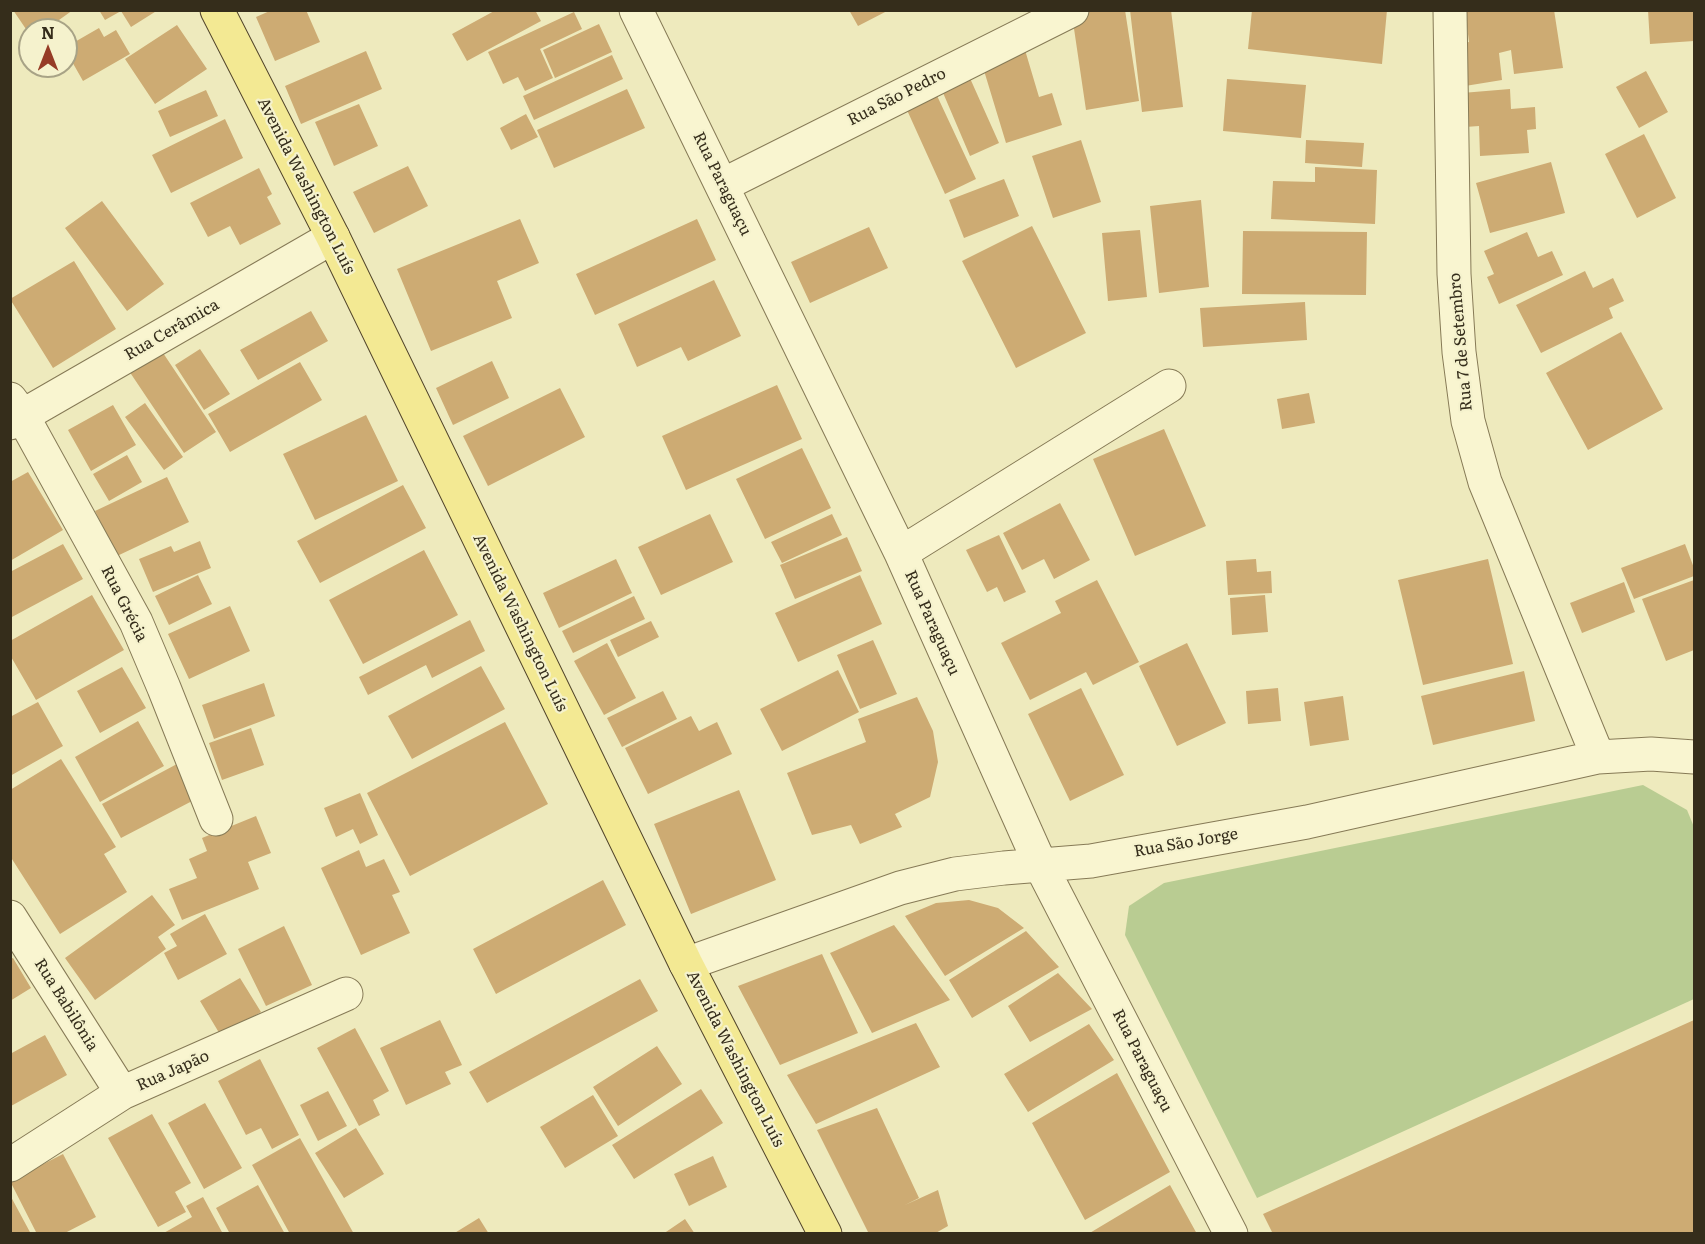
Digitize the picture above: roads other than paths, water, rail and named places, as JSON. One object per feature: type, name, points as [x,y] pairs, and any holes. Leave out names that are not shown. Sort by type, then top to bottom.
[{"type":"main road","name":"Avenida Washington Luís","points":[[217,10],[333,237],[686,964],[825,1233]]},
{"type":"street","name":"Rua Paraguaçu","points":[[636,10],[901,553],[1041,866],[1231,1233]]},
{"type":"street","name":"Rua São Pedro","points":[[723,185],[1072,10]]},
{"type":"street","name":"Rua 7 de Setembro","points":[[1450,10],[1454,274],[1459,352],[1468,421],[1485,482],[1598,757]]},
{"type":"street","name":"Rua Cerâmica","points":[[14,412],[333,237]]},
{"type":"street","points":[[901,553],[1169,386]]},
{"type":"street","name":"Rua Grécia","points":[[14,412],[136,622],[216,819]]},
{"type":"street","name":"Rua São Jorge","points":[[686,964],[900,888],[955,874],[1091,861],[1307,822],[1598,757],[1651,754],[1695,757]]},
{"type":"street","name":"Rua Babilônia","points":[[10,917],[122,1093]]},
{"type":"street","name":"Rua Japão","points":[[10,1165],[122,1093],[346,994]]}]
